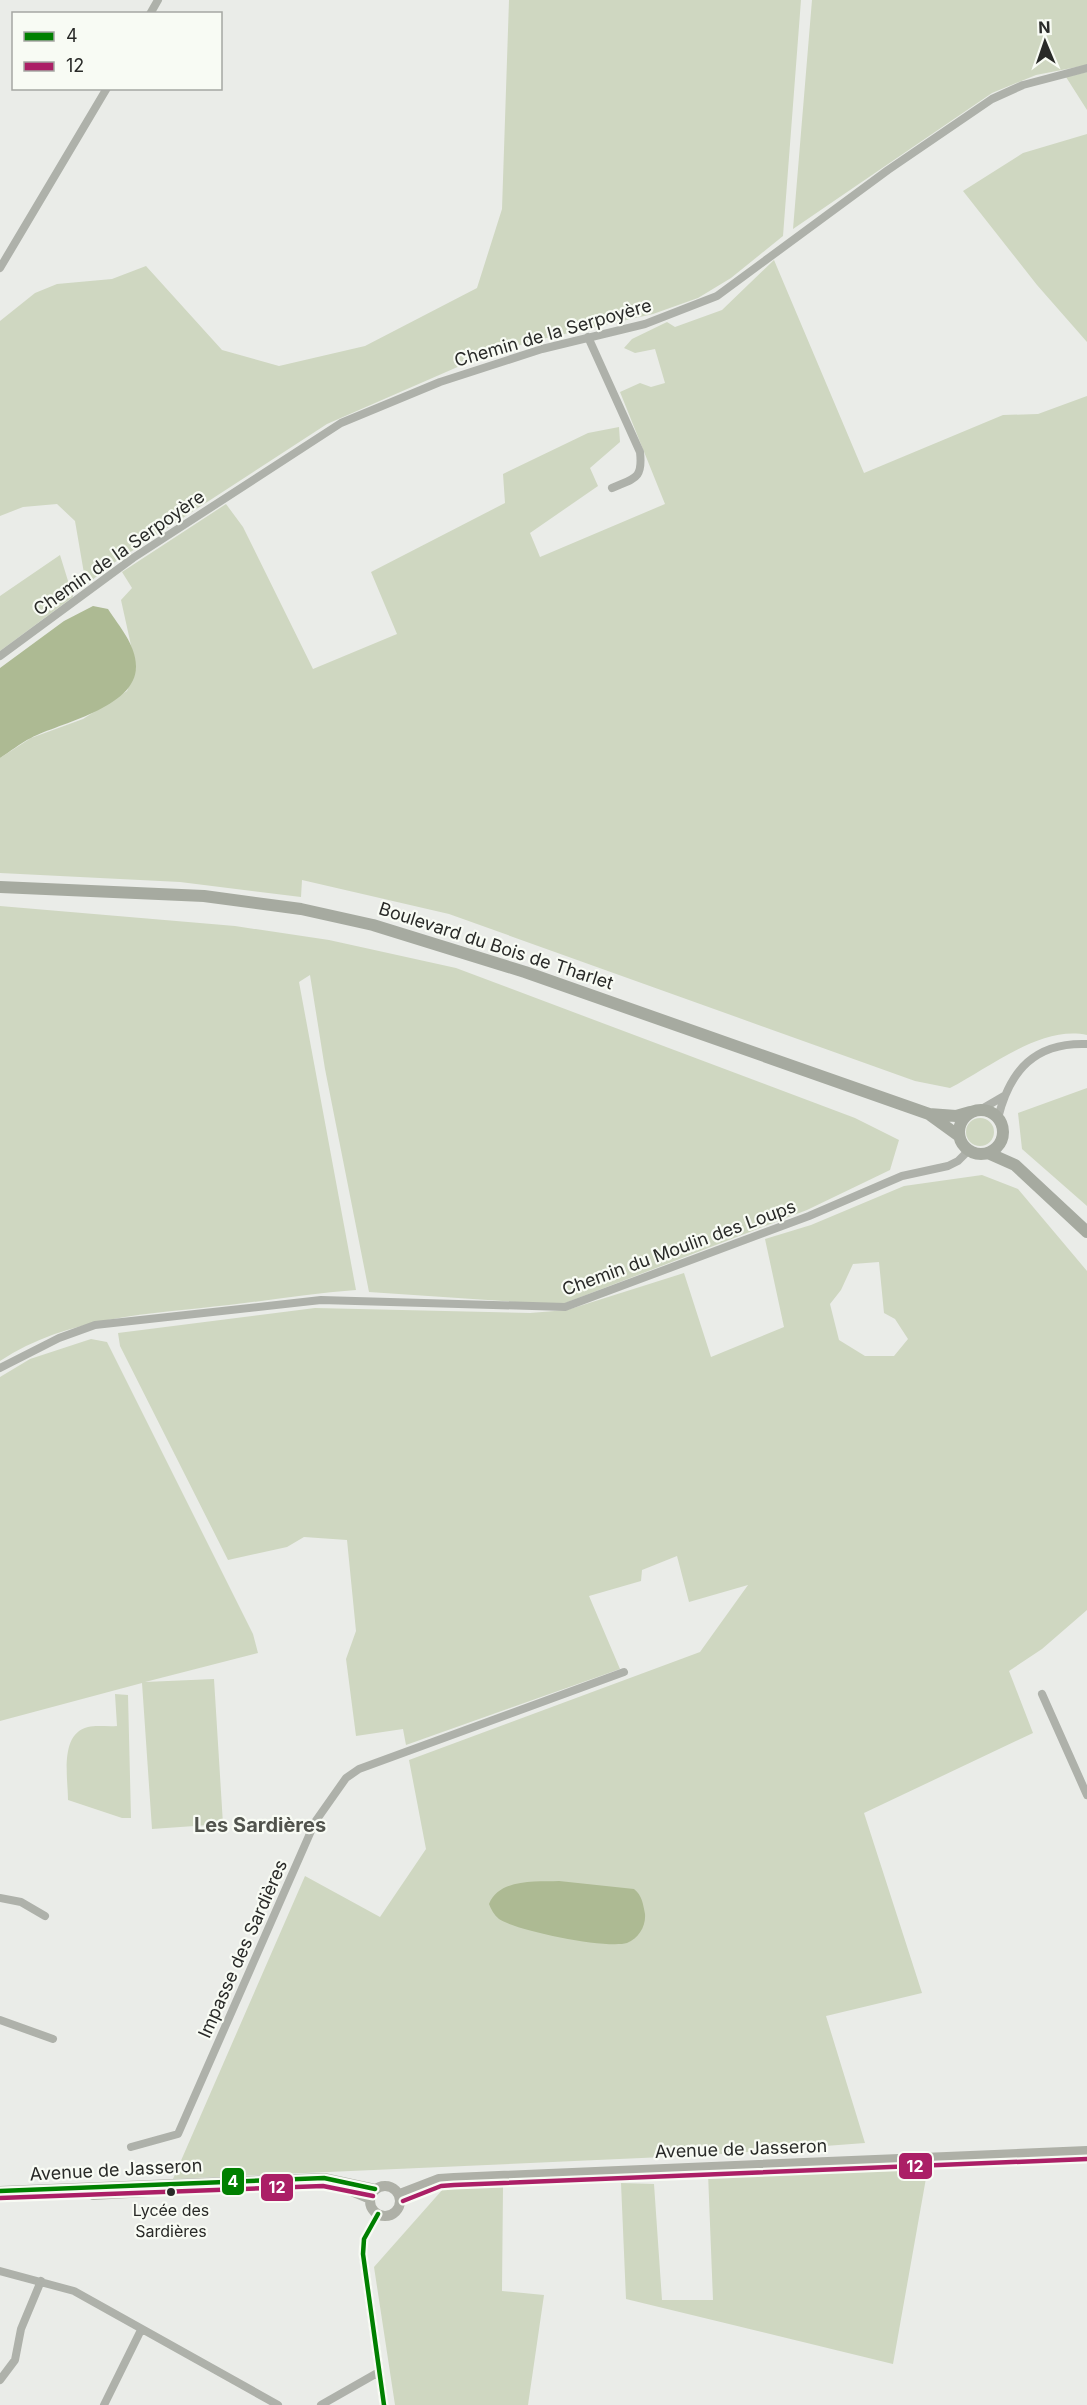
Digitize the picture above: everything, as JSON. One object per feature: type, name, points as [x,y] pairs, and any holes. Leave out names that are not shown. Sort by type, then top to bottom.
[{"type":"main road","name":"Boulevard du Bois de Tharlet","points":[[0,887],[204,896],[301,909],[373,925],[525,972],[929,1114],[956,1116],[975,1111]]},
{"type":"main road","points":[[975,1111],[987,1111],[998,1118],[1003,1131],[1002,1138],[995,1149],[988,1153],[975,1154],[968,1150],[959,1136],[962,1119],[975,1111]]},
{"type":"main road","name":"Boulevard du Bois de Tharlet","points":[[929,1114],[959,1136]]},
{"type":"main road","points":[[1002,1138],[1015,1165]]},
{"type":"main road","points":[[988,1153],[1015,1165],[1087,1232]]},
{"type":"main road","name":"Avenue de Jasseron","points":[[400,2194],[439,2179],[454,2178],[1087,2151]]},
{"type":"main road","name":"Avenue de Jasseron","points":[[0,2191],[324,2178],[373,2194]]},
{"type":"main road","name":"Avenue de Jasseron","points":[[0,2197],[325,2183],[373,2194]]},
{"type":"main road","points":[[390,2186],[400,2194],[400,2205],[394,2213],[378,2214],[371,2206],[373,2194],[390,2186]]},
{"type":"street","name":"Chemin de la Serpoyère","points":[[0,656],[133,558],[341,423],[440,382],[542,349],[645,324],[717,296],[888,170],[992,99],[1023,85],[1087,68]]},
{"type":"street","points":[[0,268],[105,90]]},
{"type":"street","points":[[588,337],[640,452],[642,469],[638,477],[612,488]]},
{"type":"street","points":[[998,1118],[1004,1096],[1035,1055],[1050,1047],[1066,1043],[1087,1044]]},
{"type":"street","points":[[975,1111],[1004,1096]]},
{"type":"street","name":"Chemin du Moulin des Loups","points":[[0,1368],[59,1338],[95,1325],[321,1300],[565,1307],[809,1216],[902,1176],[948,1166],[958,1161],[968,1150]]},
{"type":"street","name":"Impasse des Sardières","points":[[131,2147],[178,2134],[315,1822],[346,1778],[359,1769],[445,1740],[624,1672]]},
{"type":"street","points":[[1042,1694],[1087,1794]]},
{"type":"street","points":[[0,1898],[21,1902],[45,1916]]},
{"type":"street","points":[[0,2020],[53,2039]]},
{"type":"street","points":[[378,2214],[364,2239],[363,2254],[384,2405]]},
{"type":"street","points":[[0,2271],[74,2291],[278,2405]]},
{"type":"street","points":[[0,2380],[15,2360],[21,2329],[41,2281]]},
{"type":"street","points":[[104,2405],[141,2330]]},
{"type":"street","points":[[321,2405],[379,2372]]},
{"type":"shaded area","points":[[509,0],[801,0],[783,236],[731,278],[698,298],[653,314],[529,342],[469,362],[327,424],[112,564],[86,585],[75,521],[57,504],[23,507],[0,516],[0,321],[35,293],[57,284],[112,279],[146,266],[222,350],[279,366],[365,346],[477,288],[502,209]]},
{"type":"shaded area","points":[[812,0],[1087,0],[1087,65],[1036,75],[992,93],[793,229]]},
{"type":"shaded area","points":[[1087,72],[1087,110],[1066,77]]},
{"type":"shaded area","points":[[1087,134],[1087,342],[1037,285],[963,191],[1023,153]]},
{"type":"shaded area","points":[[774,260],[864,473],[1003,415],[1038,414],[1087,396],[1087,1035],[1052,1036],[1034,1042],[950,1088],[915,1081],[449,914],[302,880],[301,897],[180,882],[0,873],[0,758],[31,738],[83,719],[127,691],[136,668],[121,600],[132,588],[122,572],[226,504],[243,527],[313,669],[397,634],[371,572],[505,503],[503,474],[588,433],[619,427],[620,442],[590,468],[598,486],[530,533],[540,557],[665,504],[620,392],[640,383],[651,387],[665,383],[655,349],[635,353],[624,348],[632,339],[667,322],[675,327],[722,310]]},
{"type":"shaded area","points":[[60,555],[73,597],[0,651],[0,596]]},
{"type":"shaded area","points":[[93,606],[108,609],[130,643],[136,666],[133,681],[124,693],[111,703],[77,720],[31,738],[0,758],[0,668],[64,621]]},
{"type":"shaded area","points":[[0,906],[235,926],[329,940],[456,968],[855,1118],[899,1140],[890,1170],[807,1210],[560,1305],[369,1292],[325,1069],[310,975],[299,982],[356,1290],[110,1320],[53,1335],[26,1346],[0,1361]]},
{"type":"shaded area","points":[[1087,1088],[1087,1206],[1022,1149],[1018,1113]]},
{"type":"shaded area","points":[[980,1118],[990,1122],[994,1132],[990,1142],[980,1146],[970,1142],[966,1132],[970,1122]]},
{"type":"shaded area","points":[[982,1175],[1018,1189],[1087,1271],[1087,1610],[1042,1649],[1009,1671],[1033,1733],[864,1813],[922,1993],[826,2016],[865,2143],[708,2155],[173,2179],[305,1876],[380,1917],[426,1849],[409,1760],[700,1652],[748,1585],[689,1602],[677,1556],[642,1570],[641,1581],[589,1596],[620,1669],[406,1745],[403,1729],[356,1736],[346,1659],[356,1631],[347,1540],[304,1537],[287,1547],[228,1560],[120,1346],[118,1333],[315,1308],[530,1313],[567,1310],[684,1273],[711,1357],[784,1327],[765,1239],[811,1225],[904,1186]],"holes":[[[879,1262],[884,1313],[895,1319],[908,1339],[894,1356],[865,1356],[839,1340],[830,1304],[841,1290],[853,1264]]]},
{"type":"shaded area","points":[[91,1339],[107,1342],[253,1634],[258,1653],[145,1682],[214,1679],[223,1824],[152,1829],[142,1683],[0,1721],[0,1377],[30,1359]]},
{"type":"shaded area","points":[[115,1694],[128,1695],[131,1818],[122,1818],[68,1800],[69,1747],[79,1731],[88,1727],[117,1726]]},
{"type":"shaded area","points":[[559,1881],[634,1889],[643,1903],[645,1914],[641,1931],[631,1941],[616,1944],[562,1938],[509,1924],[497,1917],[489,1904],[501,1890],[510,1886],[520,1883]]},
{"type":"shaded area","points":[[928,2167],[893,2364],[626,2299],[621,2183],[654,2184],[662,2300],[713,2300],[708,2173]]},
{"type":"shaded area","points":[[503,2187],[502,2291],[544,2295],[528,2405],[395,2405],[374,2267],[443,2189]]},
{"type":"transit line","name":"12","points":[[403,2201],[441,2186],[454,2185],[1087,2159]]},
{"type":"transit line","name":"4","points":[[0,2191],[324,2178],[375,2189]]},
{"type":"transit line","name":"12","points":[[0,2198],[323,2186],[373,2196]]},
{"type":"transit line","name":"4","points":[[378,2214],[364,2239],[363,2254],[384,2405]]},
{"type":"place","name":"Lycée des Sardières","points":[[171,2192]]},
{"type":"district","name":"Les Sardières","points":[[260,1825]]}]
